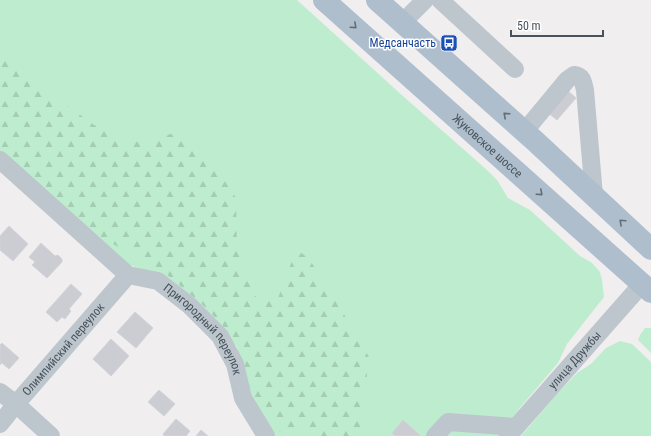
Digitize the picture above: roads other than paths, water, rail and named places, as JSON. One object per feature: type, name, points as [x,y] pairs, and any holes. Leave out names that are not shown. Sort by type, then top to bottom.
[{"type":"main road","name":"Жуковское шоссе","points":[[324,0],[647,288]]},
{"type":"main road","points":[[377,0],[529,136],[651,249]]},
{"type":"main road","points":[[511,167],[511,157],[529,136]]},
{"type":"street","points":[[402,23],[425,0]]},
{"type":"street","points":[[440,0],[515,68]]},
{"type":"street","points":[[529,136],[567,80],[574,75],[579,76],[582,79],[585,90],[594,196]]},
{"type":"street","points":[[0,160],[128,275]]},
{"type":"street","name":"Олимпийский переулок","points":[[5,416],[128,275]]},
{"type":"street","name":"Пригородный переулок","points":[[128,275],[158,281],[189,305],[220,336],[235,364],[243,398],[266,436]]},
{"type":"street","name":"улица Дружбы","points":[[512,432],[647,288]]},
{"type":"street","points":[[0,392],[5,416],[51,436]]},
{"type":"street","points":[[434,436],[448,422],[512,432]]},
{"type":"place","name":"Медсанчасть","points":[[449,43]]}]
